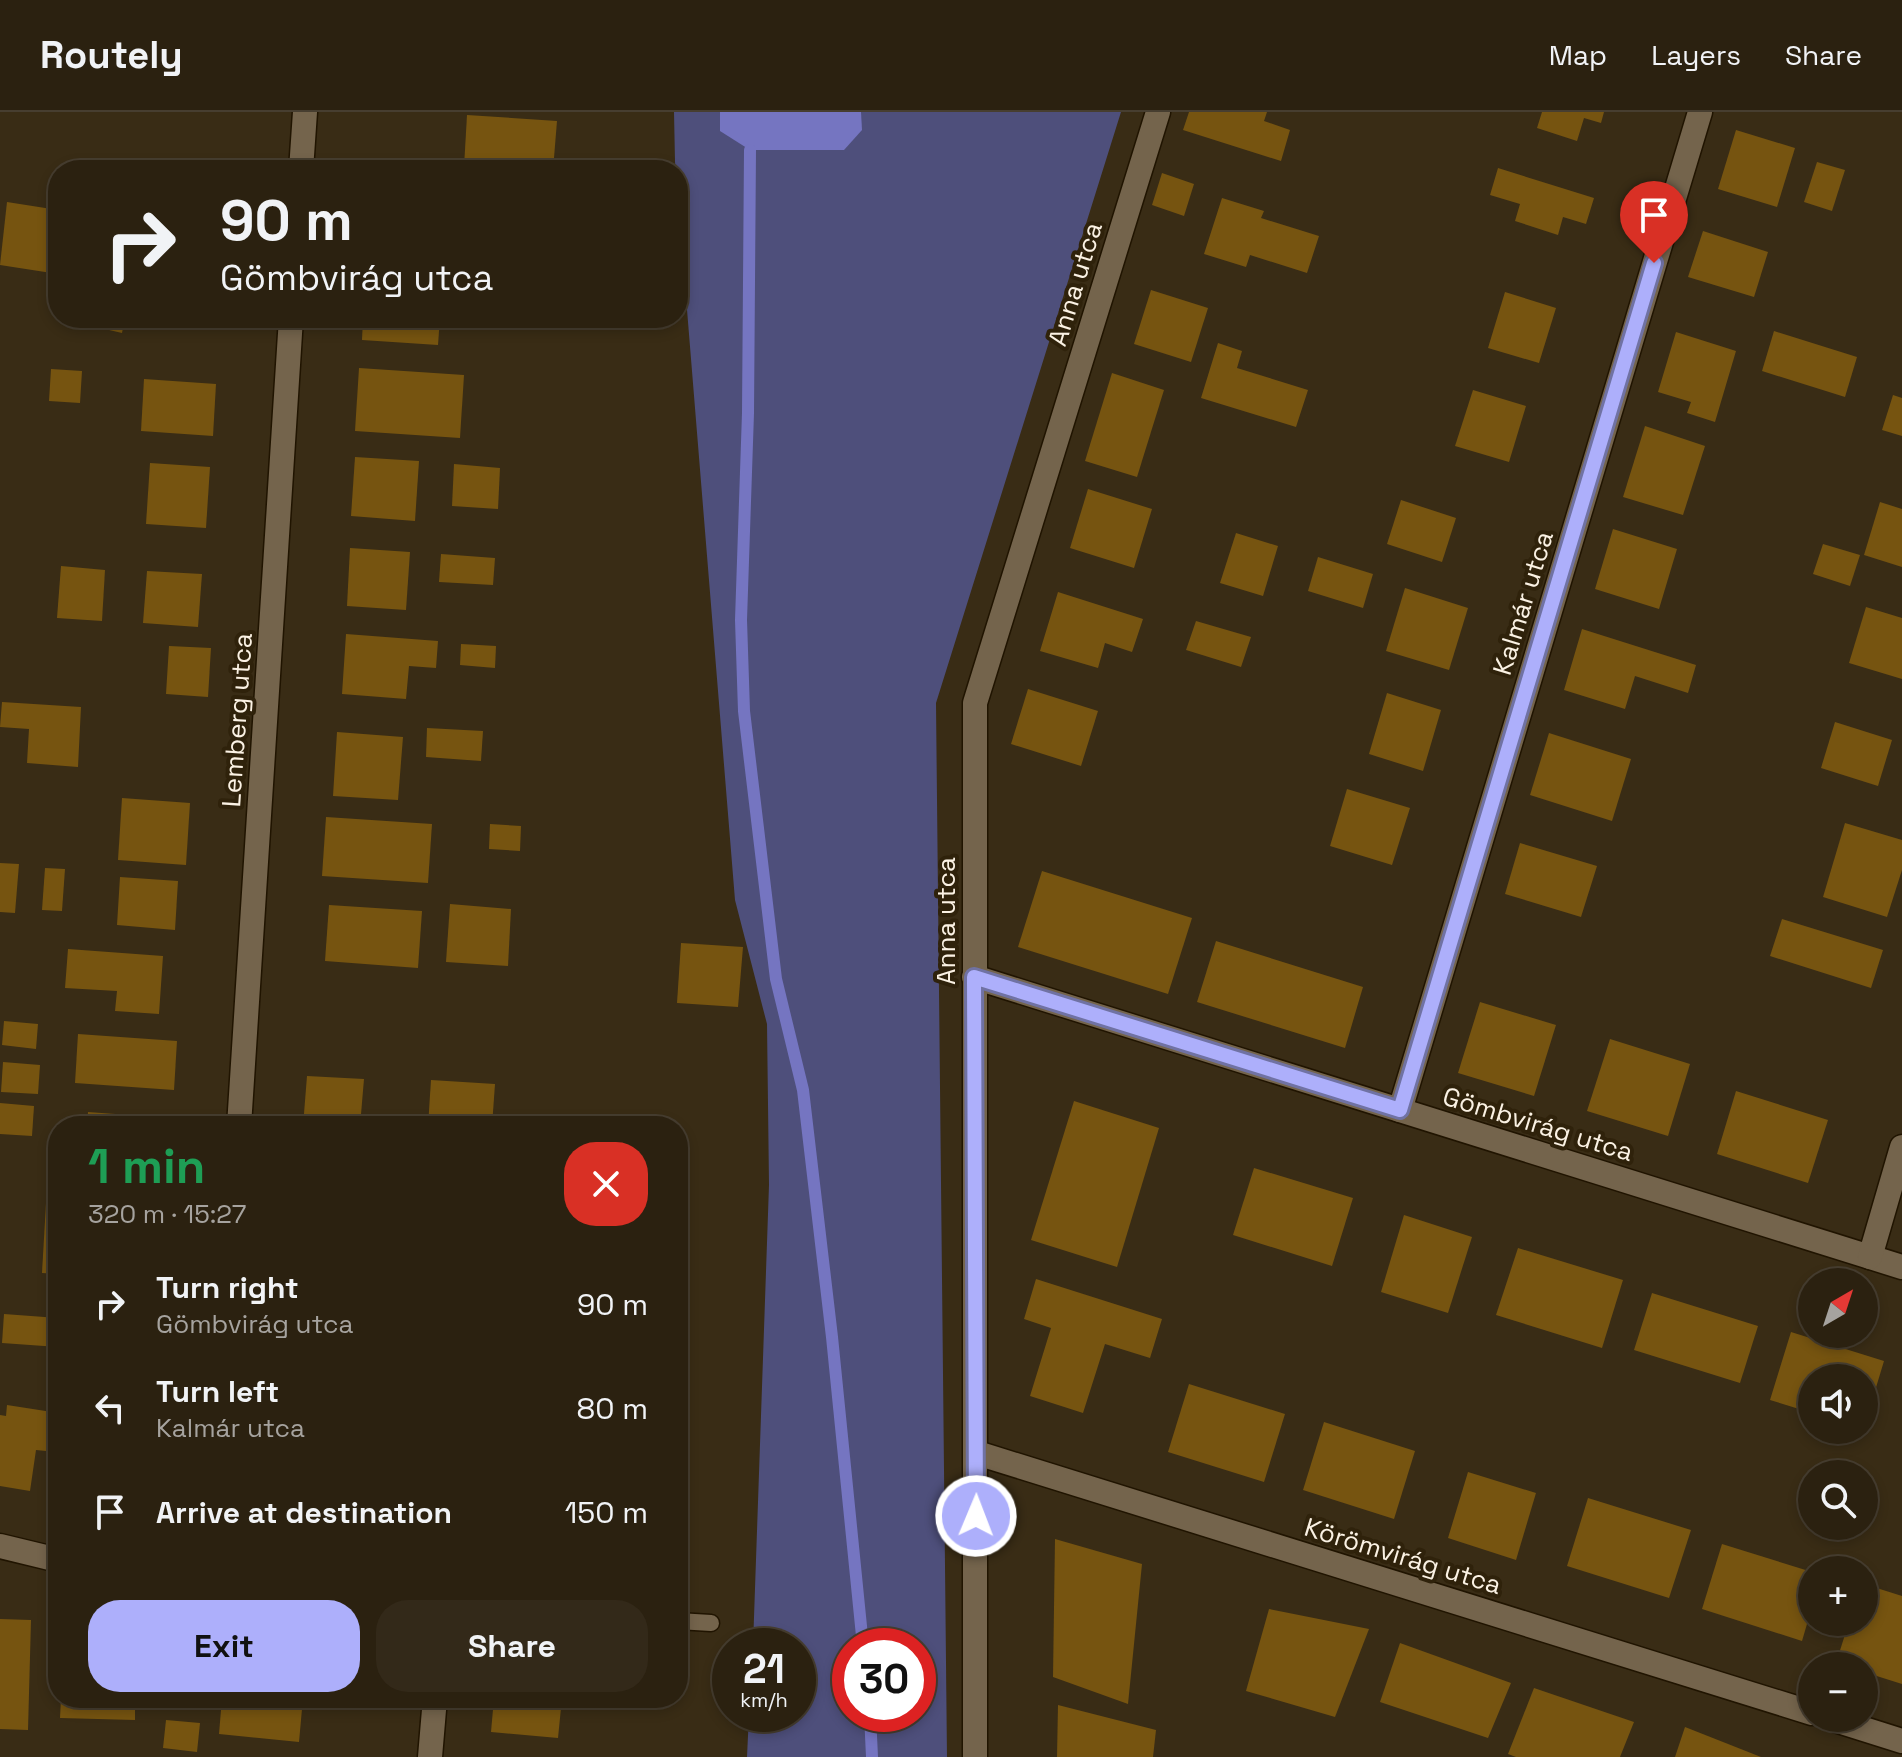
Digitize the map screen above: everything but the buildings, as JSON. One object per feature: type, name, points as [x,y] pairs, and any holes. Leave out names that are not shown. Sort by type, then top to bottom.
[{"type":"street","points":[[302,160],[305,112]]},
{"type":"street","name":"Anna utca","points":[[975,1757],[975,703],[1158,112]]},
{"type":"street","name":"Kalmár utca","points":[[1400,1110],[1700,112]]},
{"type":"street","name":"Lemberg utca","points":[[240,1116],[290,328]]},
{"type":"street","name":"Gömbvirág utca","points":[[974,977],[1902,1267]]},
{"type":"street","points":[[1870,1257],[1902,1147]]},
{"type":"street","name":"Körömvirág utca","points":[[977,1453],[1798,1709]]},
{"type":"street","points":[[0,1546],[48,1558]]},
{"type":"street","points":[[430,1757],[434,1708]]},
{"type":"street","points":[[1873,1732],[1902,1741]]},
{"type":"lane","points":[[688,1622],[711,1623]]},
{"type":"shaded area","points":[[674,112],[1121,112],[936,703],[947,1757],[747,1757],[748,1732],[816,1732],[816,1628],[754,1628],[769,1185],[767,1024],[735,900],[688,322],[688,160],[675,160]]},
{"type":"shaded area","points":[[720,112],[861,112],[862,130],[844,150],[750,150],[720,131]]},
{"type":"waterway","points":[[750,150],[748,413],[741,620],[744,711],[776,979],[803,1090],[861,1628]]},
{"type":"waterway","points":[[871,1732],[872,1757]]},
{"type":"route","points":[[976,1516],[974,977],[1400,1110],[1654,263]]}]
